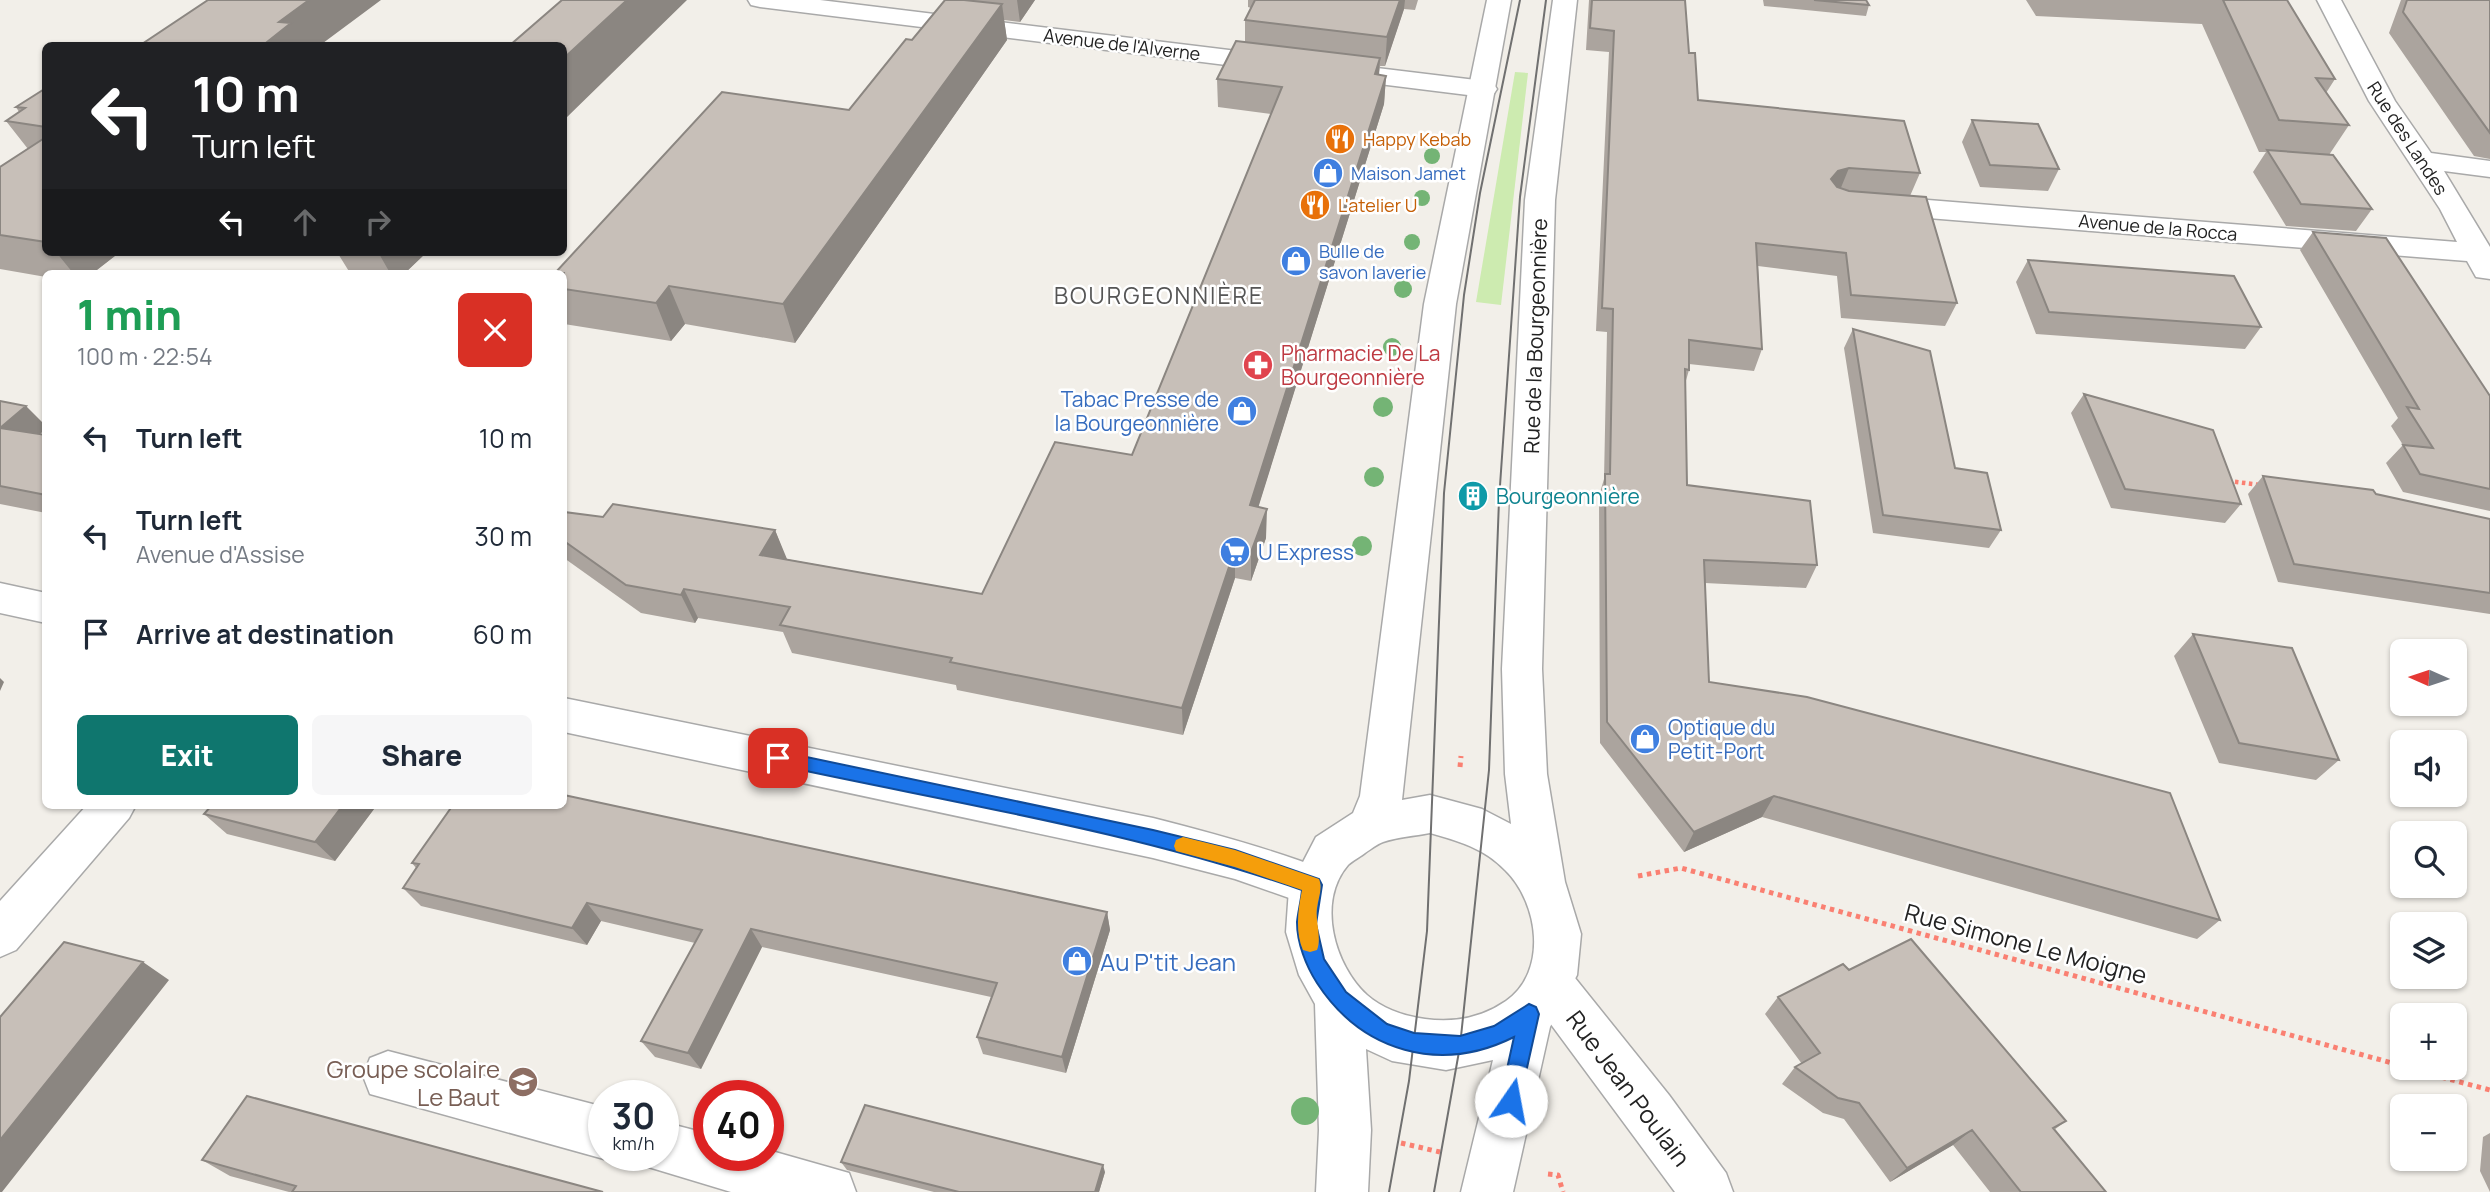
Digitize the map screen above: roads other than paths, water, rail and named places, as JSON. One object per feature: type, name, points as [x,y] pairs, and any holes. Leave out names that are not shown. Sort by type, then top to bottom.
[{"type":"street","name":"Avenue de l'Alverne","points":[[760,0],[1484,89]]},
{"type":"street","points":[[1369,825],[1382,796],[1388,754],[1440,304],[1484,89],[1499,0]]},
{"type":"street","name":"Rue de la Bourgeonnière","points":[[1542,882],[1526,774],[1522,668],[1540,200],[1565,0]]},
{"type":"street","name":"Rue des Landes","points":[[2329,0],[2382,101],[2455,209],[2483,264]]},
{"type":"street","points":[[2421,160],[2490,169]]},
{"type":"street","name":"Avenue de la Rocca","points":[[1854,203],[2483,264]]},
{"type":"street","points":[[0,598],[42,607]]},
{"type":"street","points":[[567,716],[1153,838],[1235,859],[1312,885]]},
{"type":"street","points":[[0,935],[110,809]]},
{"type":"street","points":[[1487,1192],[1539,999],[1557,959],[1559,932],[1554,906],[1542,882],[1527,860],[1506,842],[1470,822],[1444,815],[1417,814],[1369,825],[1334,849],[1312,885],[1307,924],[1311,950],[1322,975],[1339,999],[1380,1031],[1429,1046],[1479,1042],[1515,1026],[1539,999]]},
{"type":"street","points":[[1339,999],[1345,1092],[1342,1192]]},
{"type":"street","name":"Rue Jean Poulain","points":[[1539,999],[1635,1092],[1707,1192]]},
{"type":"street","points":[[388,1076],[588,1129]]},
{"type":"street","points":[[679,1152],[830,1192]]},
{"type":"tram line","points":[[1389,1192],[1409,1081],[1427,931],[1444,493],[1464,295],[1480,193],[1520,0]]},
{"type":"tram line","points":[[1434,1192],[1460,1046],[1489,770],[1499,500],[1520,197],[1546,0]]},
{"type":"place","name":"Happy Kebab","points":[[1340,139]]},
{"type":"place","name":"Maison Jamet","points":[[1328,173]]},
{"type":"place","name":"L'atelier U","points":[[1315,205]]},
{"type":"place","name":"Bulle de savon laverie","points":[[1296,261]]},
{"type":"place","name":"Pharmacie De La Bourgeonnière","points":[[1258,365]]},
{"type":"place","name":"Tabac Presse de la Bourgeonnière","points":[[1242,411]]},
{"type":"place","name":"Bourgeonnière","points":[[1473,496]]},
{"type":"place","name":"U Express","points":[[1235,552]]},
{"type":"place","name":"Optique du Petit-Port","points":[[1645,739]]},
{"type":"place","name":"Au P'tit Jean","points":[[1077,961]]},
{"type":"place","name":"Groupe scolaire Le Baut","points":[[523,1082]]},
{"type":"district","name":"BOURGEONNIÈRE","points":[[1159,295]]}]
